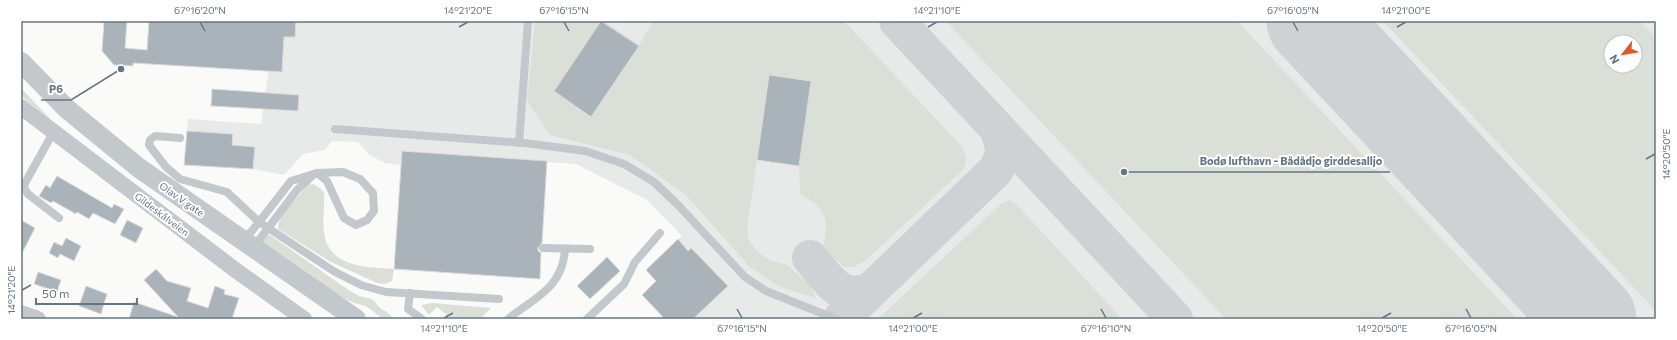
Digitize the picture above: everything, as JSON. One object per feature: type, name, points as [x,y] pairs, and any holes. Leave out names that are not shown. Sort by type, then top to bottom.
[{"type":"street","name":"Olav V gate","points":[[21,62],[67,109],[139,168],[246,244],[356,319]]},
{"type":"street","name":"Gildeskålveien","points":[[21,107],[234,269],[304,319]]},
{"type":"street","points":[[21,313],[38,319]]},
{"type":"lane","points":[[519,143],[528,21]]},
{"type":"lane","points":[[334,129],[519,143],[585,151],[624,164],[654,182],[678,204],[745,277],[766,291],[836,319]]},
{"type":"lane","points":[[54,132],[25,183],[24,188],[28,194],[59,218]]},
{"type":"lane","points":[[180,138],[155,136],[150,140],[150,145],[166,167],[180,179],[227,192],[259,222],[335,272],[361,285],[386,292],[500,299]]},
{"type":"lane","points":[[246,244],[251,232],[290,181],[317,173],[343,172],[360,179],[373,193],[374,211],[367,220],[356,225],[344,218],[327,181],[317,173]]},
{"type":"lane","points":[[246,244],[268,228],[297,190],[317,173]]},
{"type":"lane","points":[[587,319],[624,284],[635,262],[660,233]]},
{"type":"lane","points":[[544,248],[590,249]]},
{"type":"lane","points":[[508,319],[544,294],[553,284],[561,270],[565,249]]},
{"type":"lane","points":[[410,293],[408,308],[422,319]]},
{"type":"shaded area","points":[[202,21],[1656,21],[1656,319],[665,319],[642,295],[656,281],[646,270],[682,236],[647,200],[576,164],[403,151],[401,165],[385,163],[369,155],[358,142],[332,141],[325,150],[303,154],[284,175],[253,169],[187,131],[188,119],[261,124],[269,68]]},
{"type":"shaded area","points":[[535,21],[603,21],[639,45],[654,21],[844,21],[962,147],[966,156],[966,164],[963,170],[867,259],[854,267],[844,267],[823,247],[826,229],[824,215],[816,204],[800,194],[799,166],[757,160],[747,228],[749,241],[758,252],[769,260],[787,265],[810,285],[816,298],[780,287],[750,267],[685,194],[630,155],[550,135],[527,101]]},
{"type":"shaded area","points":[[946,21],[1237,21],[1517,319],[1226,319]]},
{"type":"shaded area","points":[[1383,21],[1640,21],[1656,38],[1656,311]]},
{"type":"shaded area","points":[[21,88],[52,121],[21,96]]},
{"type":"shaded area","points":[[313,184],[324,192],[324,233],[327,245],[333,253],[341,259],[361,266],[394,269],[392,281],[385,284],[377,283],[331,262],[278,229],[278,224],[285,212],[308,185]]},
{"type":"shaded area","points":[[1010,200],[1018,206],[1122,319],[878,319],[1001,204]]},
{"type":"shaded area","points":[[270,235],[347,289],[359,296],[372,299],[381,309],[387,312],[394,319],[383,319],[366,306],[354,303],[334,294],[263,246],[263,240],[266,236]]},
{"type":"shaded area","points":[[432,303],[491,308],[480,319],[452,319],[437,307],[429,315],[421,305]]},
{"type":"building","points":[[104,21],[127,21],[125,48],[147,50],[149,21],[296,21],[295,37],[284,37],[282,72],[133,63],[133,66],[114,65],[102,51]]},
{"type":"building","points":[[601,21],[639,46],[591,117],[554,91]]},
{"type":"building","points":[[769,75],[811,81],[799,166],[757,160]]},
{"type":"building","points":[[212,89],[299,95],[298,111],[211,106]]},
{"type":"building","points":[[187,131],[233,134],[232,145],[255,147],[253,169],[184,165]]},
{"type":"building","points":[[402,151],[547,161],[542,243],[538,248],[538,251],[541,253],[540,279],[394,269]]},
{"type":"building","points":[[57,176],[112,208],[114,204],[124,209],[115,224],[93,213],[89,219],[77,212],[76,214],[53,201],[51,203],[39,196],[46,185],[50,188]]},
{"type":"building","points":[[21,220],[35,228],[21,255]]},
{"type":"building","points":[[127,220],[143,228],[136,243],[120,235]]},
{"type":"building","points":[[66,238],[81,246],[74,261],[60,254],[58,258],[49,253],[54,242],[62,246]]},
{"type":"building","points":[[678,239],[688,251],[691,248],[728,286],[693,319],[665,319],[642,295],[656,281],[646,270]]},
{"type":"building","points":[[607,257],[620,271],[590,299],[577,286]]},
{"type":"building","points":[[156,269],[167,281],[191,288],[187,301],[208,308],[215,286],[225,290],[224,294],[239,298],[232,319],[180,319],[144,280]]},
{"type":"building","points":[[38,272],[61,280],[57,292],[34,284]]},
{"type":"building","points":[[86,286],[107,294],[101,314],[79,306]]},
{"type":"building","points":[[134,302],[178,317],[178,319],[129,319]]},
{"type":"taxiway","points":[[897,21],[1175,319]]},
{"type":"taxiway","points":[[841,319],[995,171],[1001,160],[1003,150],[997,128]]},
{"type":"taxiway","points":[[810,258],[830,281],[844,292],[852,294],[861,293],[872,289]]},
{"type":"runway","points":[[1312,21],[1591,319]]},
{"type":"place","name":"P6","points":[[121,69]]},
{"type":"place","name":"Bodø lufthavn - Bådådjo girddesalljo","points":[[1124,172]]}]
